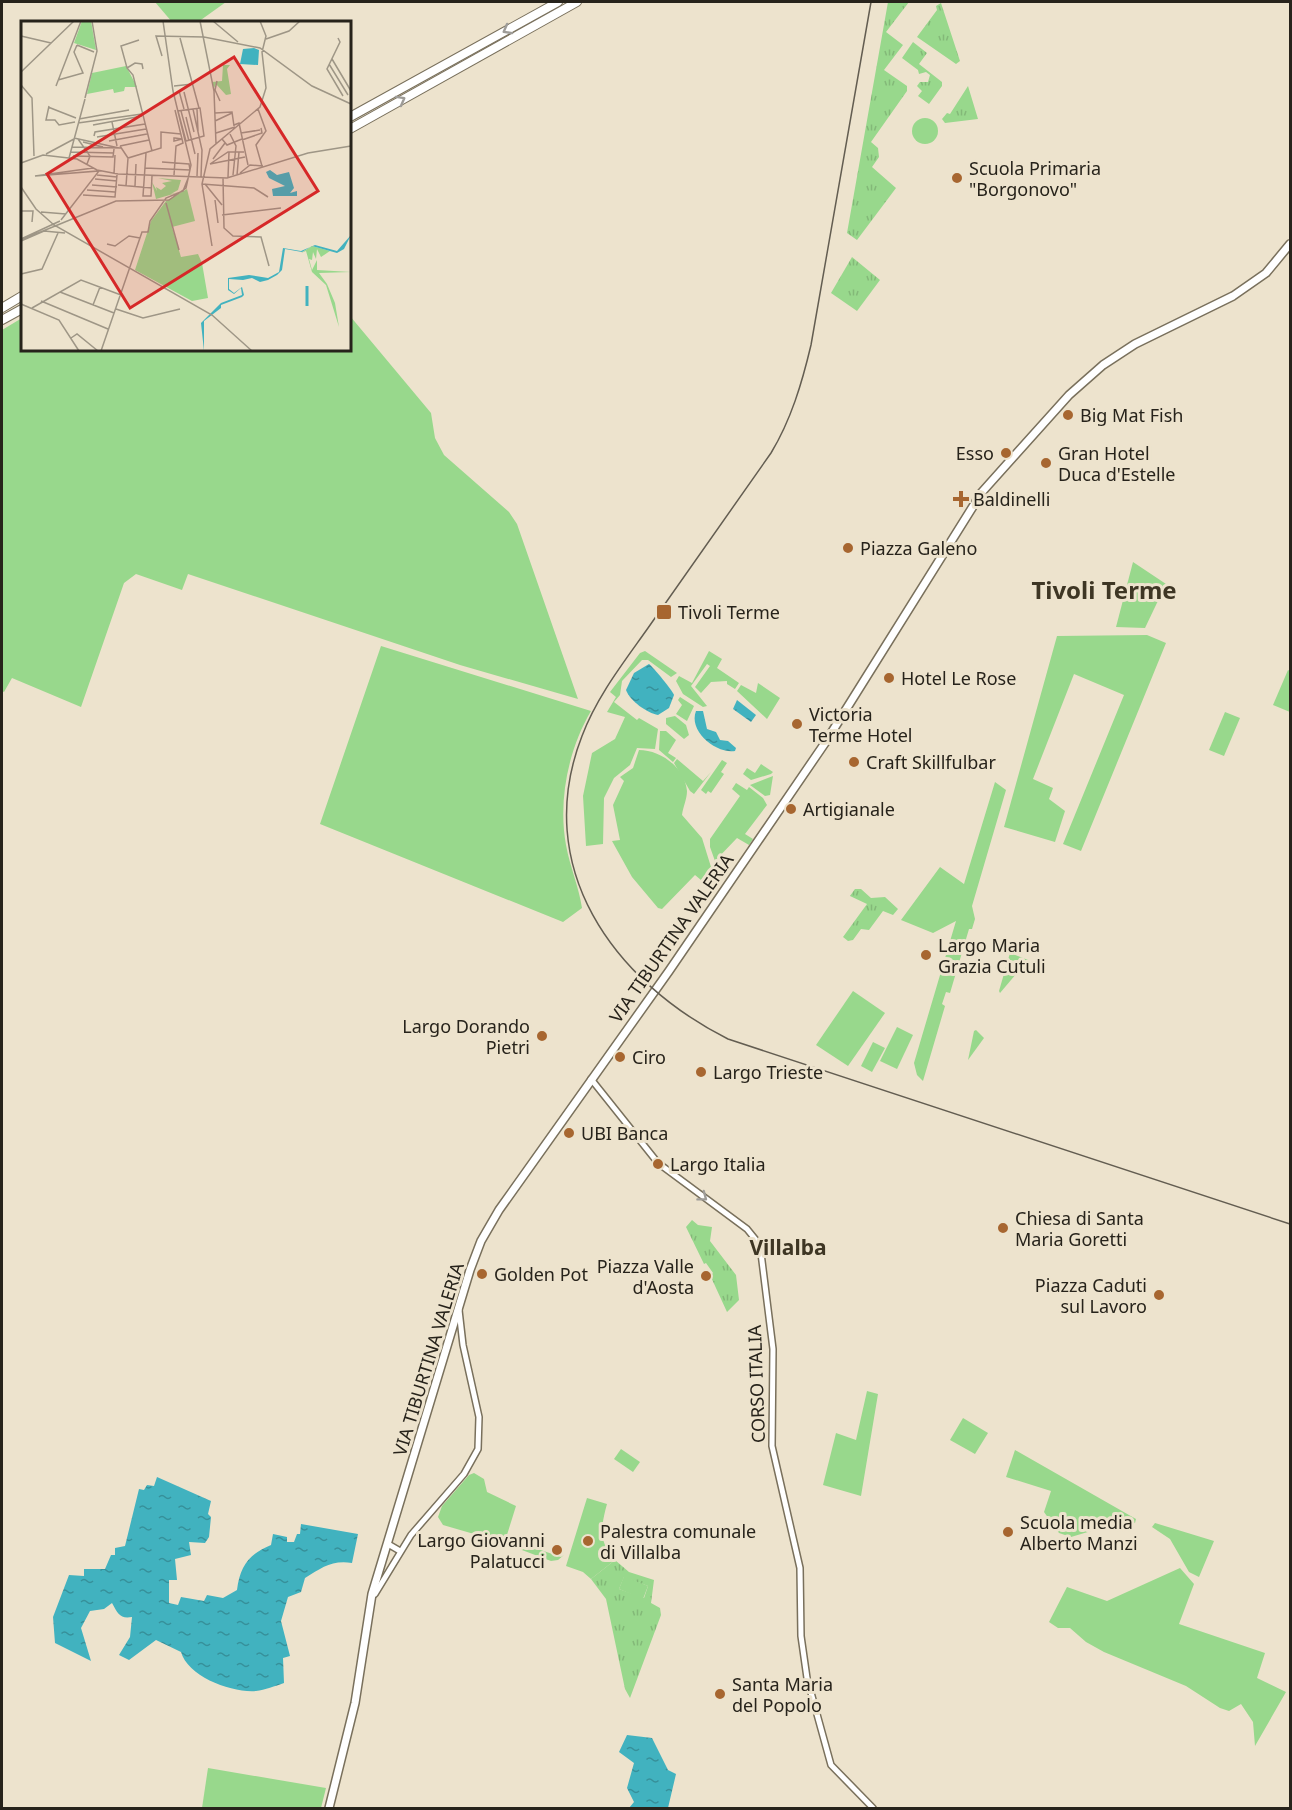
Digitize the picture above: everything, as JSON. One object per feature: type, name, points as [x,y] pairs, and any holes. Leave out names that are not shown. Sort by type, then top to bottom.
[{"type":"highway","points":[[351,116],[558,2]]},
{"type":"highway","points":[[351,128],[577,2]]},
{"type":"highway","points":[[2,308],[21,297]]},
{"type":"highway","points":[[2,320],[21,310]]},
{"type":"main road","name":"VIA TIBURTINA VALERIA","points":[[329,1809],[355,1703],[368,1615],[459,1307],[485,1233],[669,971],[829,736],[902,615],[984,489],[1069,395],[1103,365],[1144,339],[1229,299],[1263,275],[1290,246]]},
{"type":"street","name":"CORSO ITALIA","points":[[591,1079],[658,1163],[749,1231],[759,1241],[773,1349],[772,1448],[801,1568],[801,1636],[807,1678],[831,1767],[873,1809]]},
{"type":"street","points":[[368,1615],[376,1590],[399,1551],[468,1469],[478,1451],[479,1417],[461,1337],[459,1307]]},
{"type":"street","points":[[452,1332],[461,1337]]},
{"type":"street","points":[[452,1332],[463,1345]]},
{"type":"street","points":[[448,1344],[456,1342],[463,1345]]},
{"type":"street","points":[[388,1544],[399,1551]]},
{"type":"green space","points":[[155,2],[226,2],[199,21],[171,21]]},
{"type":"green space","points":[[888,2],[909,2],[886,32],[903,45],[884,70],[907,86],[907,91],[871,142],[878,148],[879,157],[872,167],[896,188],[857,240],[847,233]]},
{"type":"green space","points":[[941,3],[960,61],[956,64],[917,37],[937,10],[936,6]]},
{"type":"green space","points":[[913,42],[927,53],[919,64],[942,82],[942,86],[929,104],[918,96],[922,91],[917,86],[920,82],[928,82],[930,75],[926,72],[919,74],[918,70],[902,58]]},
{"type":"green space","points":[[968,86],[978,119],[945,123],[942,119],[947,113],[950,114]]},
{"type":"green space","points":[[925,118],[934,122],[938,131],[934,140],[925,144],[916,140],[912,131],[916,122]]},
{"type":"green space","points":[[852,257],[880,280],[857,311],[831,293]]},
{"type":"green space","points":[[351,317],[431,413],[435,438],[444,455],[509,512],[517,524],[578,699],[460,665],[188,574],[182,590],[136,574],[124,583],[81,707],[12,678],[4,692],[2,691],[2,330],[21,319],[21,351],[351,351]]},
{"type":"green space","points":[[1133,562],[1166,584],[1145,628],[1116,627]]},
{"type":"green space","points":[[1147,635],[1166,643],[1081,851],[1063,844],[1124,695],[1074,674],[1033,779],[1053,788],[1049,799],[1065,811],[1055,842],[1004,827],[1057,636]]},
{"type":"green space","points":[[381,646],[591,711],[576,742],[571,759],[563,811],[566,845],[582,908],[563,922],[320,824]]},
{"type":"green space","points":[[645,651],[677,673],[671,677],[648,660],[642,660],[622,681],[620,695],[614,702],[637,720],[639,718],[658,729],[655,749],[637,748],[630,765],[614,778],[604,798],[603,844],[586,846],[583,796],[592,753],[615,739],[625,717],[607,712],[616,697],[610,692],[640,653]]},
{"type":"green space","points":[[709,651],[722,659],[717,668],[739,683],[735,689],[727,684],[727,681],[711,682],[701,693],[695,687],[710,666],[707,664],[691,686],[707,706],[703,707],[683,694],[676,681],[679,676],[692,683]]},
{"type":"green space","points":[[1288,670],[1290,671],[1290,712],[1273,705]]},
{"type":"green space","points":[[758,683],[780,698],[767,719],[737,691],[741,685],[756,693]]},
{"type":"green space","points":[[680,697],[694,706],[687,721],[676,714],[682,705],[678,700]]},
{"type":"green space","points":[[1225,712],[1240,718],[1224,756],[1209,750]]},
{"type":"green space","points":[[675,716],[686,725],[689,735],[684,739],[666,724],[666,718]]},
{"type":"green space","points":[[660,731],[666,731],[676,740],[668,753],[676,758],[673,762],[659,750]]},
{"type":"green space","points":[[639,750],[663,757],[682,774],[687,791],[682,815],[702,838],[711,867],[701,880],[695,875],[662,909],[658,908],[632,877],[612,841],[620,840],[613,805],[624,781],[620,777],[633,768]]},
{"type":"green space","points":[[677,759],[703,781],[711,772],[694,794],[674,763]]},
{"type":"green space","points":[[722,760],[727,763],[721,772],[724,774],[711,793],[708,791],[706,794],[701,790]]},
{"type":"green space","points":[[761,764],[773,772],[751,780],[743,774],[747,768],[755,773]]},
{"type":"green space","points":[[773,776],[770,795],[765,796],[750,785]]},
{"type":"green space","points":[[995,782],[1006,790],[972,906],[975,919],[972,929],[969,929],[950,993],[946,992],[942,1004],[945,1006],[923,1081],[917,1075],[914,1063],[956,921],[933,933],[901,920],[940,867],[964,884]]},
{"type":"green space","points":[[736,783],[747,790],[749,787],[763,798],[767,805],[745,834],[753,839],[749,845],[737,838],[715,861],[710,839],[740,796],[732,789]]},
{"type":"green space","points":[[855,889],[861,889],[871,898],[885,897],[898,909],[893,915],[883,911],[869,930],[861,929],[853,940],[848,941],[843,937],[867,904],[850,896]]},
{"type":"green space","points":[[1010,953],[1028,960],[1000,993],[999,991]]},
{"type":"green space","points":[[853,991],[885,1013],[848,1066],[816,1045]]},
{"type":"green space","points":[[897,1027],[913,1035],[897,1069],[880,1061]]},
{"type":"green space","points":[[976,1030],[984,1038],[968,1060],[974,1031]]},
{"type":"green space","points":[[873,1042],[885,1048],[872,1072],[861,1066]]},
{"type":"green space","points":[[692,1220],[698,1225],[712,1227],[710,1241],[736,1275],[739,1300],[727,1312],[710,1275],[713,1273],[706,1263],[704,1264],[686,1227]]},
{"type":"green space","points":[[867,1391],[878,1394],[861,1496],[823,1485],[836,1433],[856,1440]]},
{"type":"green space","points":[[963,1418],[988,1433],[975,1454],[950,1440]]},
{"type":"green space","points":[[621,1449],[640,1462],[633,1472],[614,1459]]},
{"type":"green space","points":[[1015,1450],[1136,1519],[1135,1523],[1108,1526],[1071,1537],[1059,1533],[1044,1512],[1051,1491],[1006,1477]]},
{"type":"green space","points":[[474,1473],[484,1479],[487,1492],[516,1506],[506,1538],[561,1557],[564,1555],[558,1560],[551,1561],[498,1541],[443,1525],[438,1517],[442,1506],[469,1475]]},
{"type":"green space","name":"Palestra comunale di Villalba","points":[[587,1498],[607,1504],[602,1534],[606,1547],[615,1560],[591,1579],[583,1572],[566,1566]]},
{"type":"green space","points":[[1155,1523],[1214,1541],[1199,1577],[1189,1572],[1170,1539],[1152,1527]]},
{"type":"green space","points":[[615,1560],[629,1572],[654,1580],[651,1603],[660,1608],[661,1615],[630,1698],[625,1689],[606,1599],[591,1579]],"holes":[[[624,1577],[648,1586],[644,1598],[619,1589]]]},
{"type":"green space","points":[[1180,1568],[1194,1584],[1179,1624],[1265,1653],[1257,1678],[1286,1692],[1255,1746],[1253,1722],[1241,1704],[1229,1711],[1220,1708],[1186,1686],[1104,1652],[1086,1642],[1070,1628],[1058,1628],[1049,1622],[1067,1587],[1107,1601]]},
{"type":"green space","points":[[624,1576],[648,1586],[643,1599],[619,1589]]},
{"type":"green space","points":[[208,1768],[326,1788],[321,1808],[202,1808]]},
{"type":"water","points":[[649,664],[674,695],[669,708],[658,715],[639,706],[626,690],[634,673]]},
{"type":"water","points":[[737,700],[756,715],[751,722],[733,709]]},
{"type":"water","points":[[696,711],[703,711],[707,729],[716,732],[720,740],[728,741],[736,748],[735,751],[720,749],[705,740],[696,726]]},
{"type":"water","points":[[157,1477],[211,1501],[208,1514],[211,1517],[209,1537],[205,1543],[189,1542],[191,1555],[175,1559],[177,1580],[169,1580],[169,1603],[178,1605],[181,1597],[204,1601],[207,1595],[223,1598],[237,1590],[243,1568],[257,1552],[271,1545],[273,1534],[287,1537],[287,1542],[294,1542],[297,1534],[300,1534],[301,1524],[358,1534],[352,1563],[332,1564],[322,1568],[305,1578],[301,1592],[288,1597],[281,1621],[290,1656],[283,1658],[284,1683],[266,1689],[246,1691],[212,1682],[192,1669],[181,1652],[156,1640],[129,1660],[119,1655],[130,1637],[132,1617],[120,1615],[112,1603],[104,1609],[90,1611],[81,1628],[91,1661],[55,1643],[53,1617],[69,1575],[84,1576],[84,1569],[105,1569],[111,1555],[115,1555],[115,1548],[125,1546],[139,1489],[144,1490],[147,1485],[154,1486]]},
{"type":"water","points":[[627,1735],[652,1738],[668,1770],[676,1774],[668,1808],[629,1808],[634,1802],[627,1788],[634,1763],[619,1752]]},
{"type":"railway","points":[[871,2],[811,345],[795,401],[771,453],[603,693],[588,721],[569,784],[567,830],[575,874],[593,915],[618,952],[650,986],[687,1015],[728,1039],[1290,1224]]},
{"type":"place","name":"Scuola Primaria \"Borgonovo\"","points":[[957,178]]},
{"type":"place","name":"Big Mat Fish","points":[[1068,415]]},
{"type":"place","name":"Esso","points":[[1006,453]]},
{"type":"place","name":"Gran Hotel Duca d'Estelle","points":[[1046,463]]},
{"type":"place","name":"Baldinelli","points":[[961,499]]},
{"type":"place","name":"Piazza Galeno","points":[[848,548]]},
{"type":"place","name":"Tivoli Terme","points":[[664,612]]},
{"type":"place","name":"Hotel Le Rose","points":[[889,678]]},
{"type":"place","name":"Victoria Terme Hotel","points":[[797,724]]},
{"type":"place","name":"Craft Skillfulbar","points":[[854,762]]},
{"type":"place","name":"Artigianale","points":[[791,809]]},
{"type":"place","name":"Largo Maria Grazia Cutuli","points":[[926,955]]},
{"type":"place","name":"Largo Dorando Pietri","points":[[542,1036]]},
{"type":"place","name":"Ciro","points":[[620,1057]]},
{"type":"place","name":"Largo Trieste","points":[[701,1072]]},
{"type":"place","name":"UBI Banca","points":[[569,1133]]},
{"type":"place","name":"Largo Italia","points":[[658,1164]]},
{"type":"place","name":"Chiesa di Santa Maria Goretti","points":[[1003,1228]]},
{"type":"place","name":"Golden Pot","points":[[482,1274]]},
{"type":"place","name":"Piazza Valle d'Aosta","points":[[706,1276]]},
{"type":"place","name":"Piazza Caduti sul Lavoro","points":[[1159,1295]]},
{"type":"place","name":"Scuola media Alberto Manzi","points":[[1008,1532]]},
{"type":"place","name":"Palestra comunale di Villalba","points":[[588,1541]]},
{"type":"place","name":"Largo Giovanni Palatucci","points":[[557,1550]]},
{"type":"place","name":"Santa Maria del Popolo","points":[[720,1694]]},
{"type":"district","name":"Tivoli Terme","points":[[1104,589]]},
{"type":"district","name":"Villalba","points":[[788,1247]]}]
